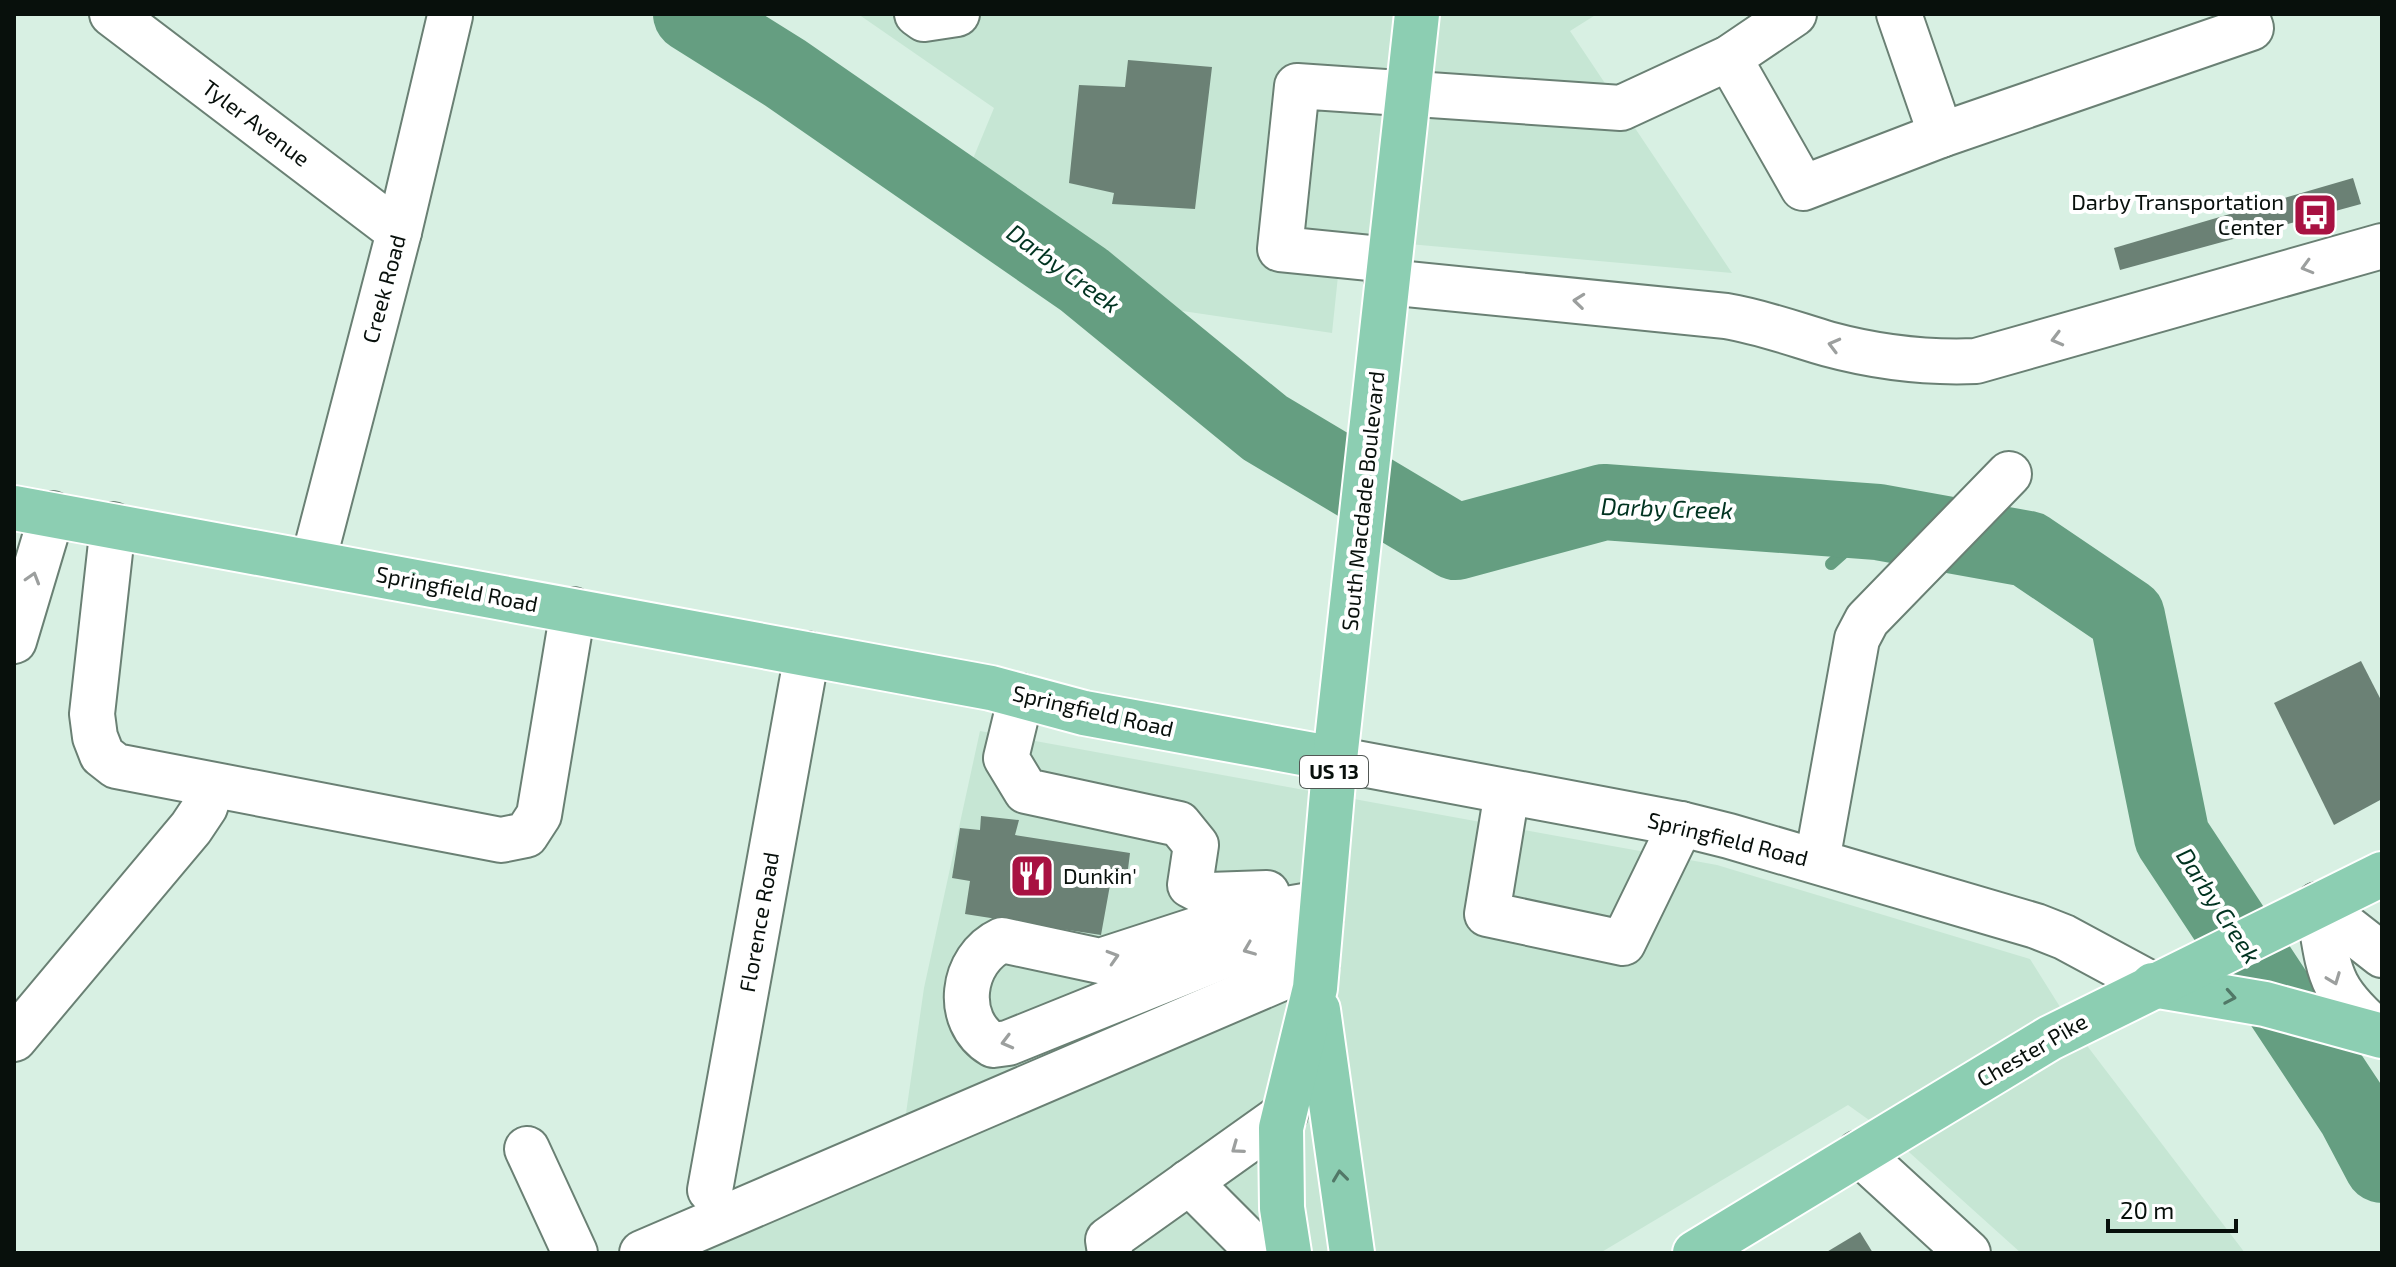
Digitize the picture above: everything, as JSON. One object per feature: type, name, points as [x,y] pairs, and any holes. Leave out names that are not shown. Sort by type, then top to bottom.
[{"type":"main road","name":"South Macdade Boulevard","points":[[1289,1253],[1280,1168],[1285,1114],[1316,975],[1335,759],[1417,14]]},
{"type":"main road","name":"Springfield Road","points":[[33,511],[807,654],[1021,696],[1084,713],[1335,759]]},
{"type":"main road","name":"Chester Pike","points":[[1695,1253],[2050,1038],[2382,874]]},
{"type":"main road","name":"South Macdade Boulevard","points":[[1316,975],[1352,1253]]},
{"type":"main road","points":[[2153,985],[2229,997],[2382,1036]]},
{"type":"main road","points":[[1268,1253],[1280,1168]]},
{"type":"street","name":"Tyler Avenue","points":[[112,14],[399,232]]},
{"type":"street","points":[[917,14],[924,19],[957,14]]},
{"type":"street","points":[[1794,14],[1729,58],[1621,108],[1297,86],[1280,249],[1389,271],[1726,316],[1775,326],[1852,350],[1943,362],[1989,357],[2382,246]]},
{"type":"street","points":[[1899,14],[1941,135]]},
{"type":"street","points":[[1729,58],[1803,188],[1941,135],[2251,28],[2246,14]]},
{"type":"street","name":"Creek Road","points":[[313,562],[399,232],[450,16]]},
{"type":"street","points":[[1817,861],[1850,661],[1867,620],[2009,474]]},
{"type":"street","points":[[14,641],[33,511]]},
{"type":"street","points":[[113,525],[92,714],[95,737],[102,755],[116,766],[212,787],[501,840],[526,835],[539,815],[573,610]]},
{"type":"street","name":"Florence Road","points":[[710,1190],[807,654]]},
{"type":"street","points":[[1021,696],[1006,758],[1026,791],[1179,824],[1196,845],[1190,885],[1209,895],[1322,904]]},
{"type":"street","name":"Springfield Road","points":[[1335,759],[1681,824],[1817,861],[2036,926],[2064,937],[2153,985]]},
{"type":"street","points":[[14,1039],[191,828],[205,807],[212,787]]},
{"type":"street","points":[[1507,792],[1487,914],[1623,943],[1681,824]]},
{"type":"street","points":[[1322,904],[1008,1043],[993,1045],[979,1037],[970,1023],[964,998],[975,965],[988,946],[1002,940],[1100,961],[1229,919],[1322,904]]},
{"type":"street","points":[[2318,905],[2382,955]]},
{"type":"street","points":[[2318,905],[2332,981],[2347,1003],[2382,1036]]},
{"type":"street","points":[[642,1253],[1316,975]]},
{"type":"street","points":[[1110,1253],[1108,1240],[1285,1114]]},
{"type":"street","points":[[527,1149],[575,1253]]},
{"type":"street","points":[[1859,1153],[1968,1253]]},
{"type":"street","points":[[1189,1182],[1260,1253]]},
{"type":"shaded area","points":[[858,14],[1597,14],[1570,31],[1732,273],[1342,238],[1332,333],[1169,309],[970,166],[994,108]]},
{"type":"shaded area","points":[[980,731],[1717,865],[2030,959],[2072,1026],[2245,1253],[2021,1253],[1890,1135],[1848,1105],[1600,1253],[618,1253],[903,1134],[924,988]]},
{"type":"building","points":[[1128,60],[1212,67],[1195,209],[1112,204],[1114,193],[1069,183],[1079,85],[1125,87]]},
{"type":"building","points":[[2353,178],[2361,204],[2120,270],[2114,248]]},
{"type":"building","points":[[2361,661],[2382,702],[2382,799],[2334,825],[2274,703]]},
{"type":"building","name":"Dunkin'","points":[[981,816],[1019,820],[1015,835],[1130,853],[1127,877],[1112,874],[1101,935],[965,914],[970,881],[952,878],[960,828],[980,830]]},
{"type":"building","points":[[1860,1232],[1873,1253],[1825,1253]]},
{"type":"waterway","name":"Darby Creek","points":[[691,14],[785,73],[1084,280],[1265,428],[1456,542],[1604,502],[1878,522],[2028,549],[2127,616],[2172,837],[2355,1114],[2382,1165]]},
{"type":"waterway","points":[[1831,564],[1878,522]]},
{"type":"place","name":"Darby Transportation Center","points":[[2315,215]]},
{"type":"place","name":"Dunkin'","points":[[1032,876]]}]
